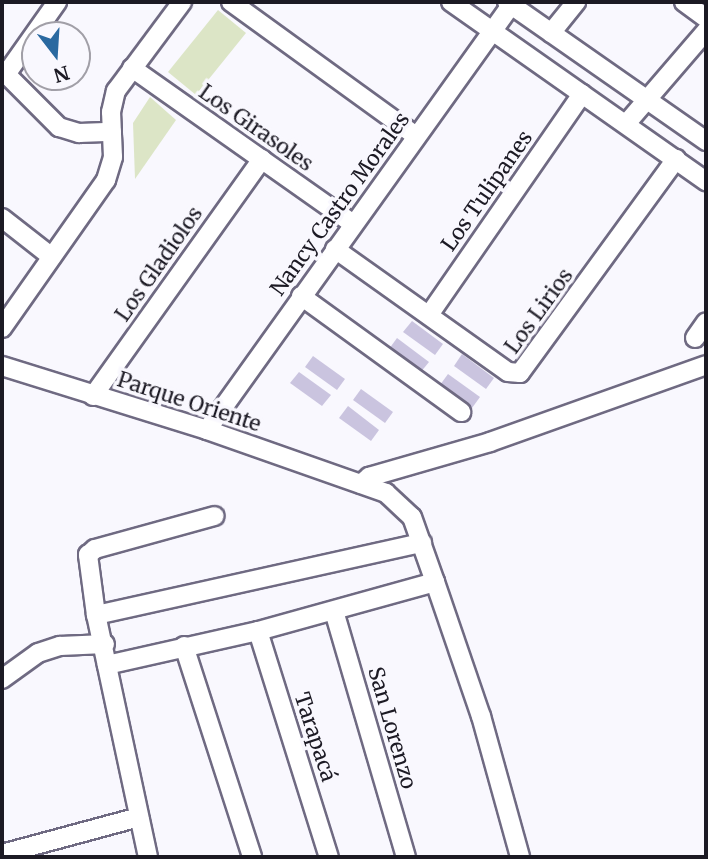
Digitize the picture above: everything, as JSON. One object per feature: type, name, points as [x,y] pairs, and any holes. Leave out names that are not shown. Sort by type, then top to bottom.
[{"type":"street","points":[[57,2],[5,72],[59,127],[79,133],[112,132]]},
{"type":"street","points":[[2,328],[109,173],[113,98],[182,2]]},
{"type":"street","points":[[230,2],[416,136]]},
{"type":"street","points":[[452,2],[706,181]]},
{"type":"street","points":[[551,33],[576,2]]},
{"type":"street","points":[[684,2],[706,18]]},
{"type":"street","points":[[509,3],[706,141]]},
{"type":"street","name":"Nancy Castro Morales","points":[[207,430],[509,3]]},
{"type":"street","points":[[626,124],[706,31]]},
{"type":"street","name":"Los Girasoles","points":[[132,68],[353,224]]},
{"type":"street","name":"Los Tulipanes","points":[[429,315],[582,94]]},
{"type":"street","name":"Los Gladiolos","points":[[93,396],[262,159]]},
{"type":"street","name":"Los Lirios","points":[[335,249],[514,375],[526,370],[676,159]]},
{"type":"street","points":[[2,218],[52,257]]},
{"type":"street","points":[[301,296],[461,412]]},
{"type":"street","points":[[695,338],[706,321]]},
{"type":"street","points":[[361,484],[369,477],[490,442],[706,365]]},
{"type":"street","name":"Parque Oriente","points":[[2,366],[207,430],[386,493],[405,507],[422,543],[481,716],[520,857]]},
{"type":"street","points":[[148,857],[107,665],[105,643],[96,615],[90,551],[215,516]]},
{"type":"street","points":[[96,615],[422,543]]},
{"type":"street","points":[[107,665],[258,631],[435,582]]},
{"type":"street","name":"San Lorenzo","points":[[334,611],[406,857]]},
{"type":"street","name":"Tarapacá","points":[[258,631],[329,857]]},
{"type":"street","points":[[2,679],[38,653],[82,642],[105,643]]},
{"type":"street","points":[[184,646],[251,857]]},
{"type":"street","points":[[2,854],[139,817]]},
{"type":"green space","points":[[218,10],[246,33],[196,95],[168,72]]},
{"type":"green space","points":[[150,97],[176,120],[135,179],[133,123]]},
{"type":"building","points":[[412,321],[443,344],[435,355],[403,332]]},
{"type":"building","points":[[397,338],[429,362],[420,373],[389,349]]},
{"type":"building","points":[[462,354],[494,378],[486,389],[454,366]]},
{"type":"building","points":[[313,356],[345,379],[337,390],[305,367]]},
{"type":"building","points":[[299,372],[331,395],[322,406],[290,383]]},
{"type":"building","points":[[448,374],[480,397],[472,408],[440,385]]},
{"type":"building","points":[[361,389],[393,412],[385,423],[353,400]]},
{"type":"building","points":[[348,406],[379,430],[371,441],[339,418]]}]
